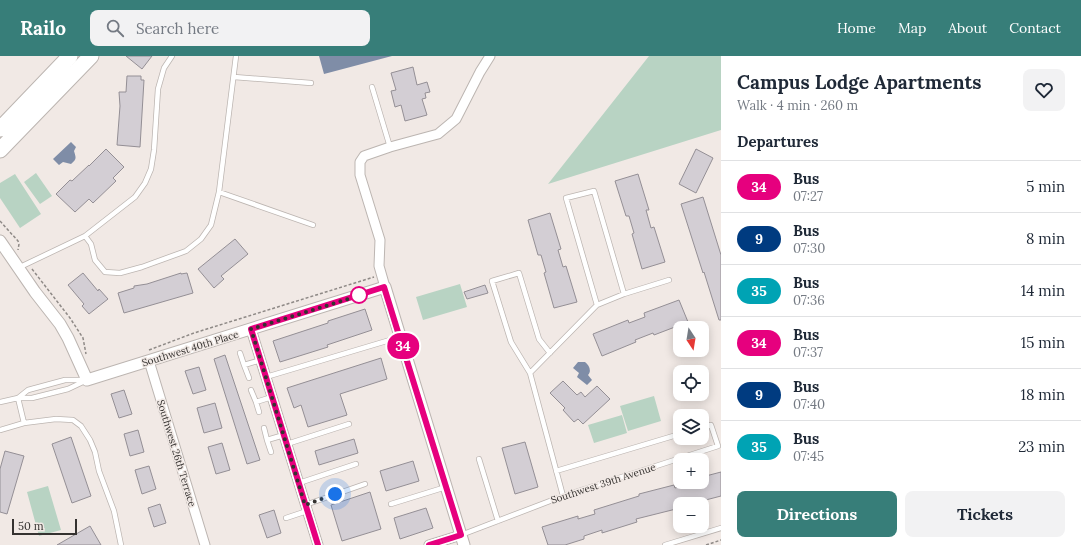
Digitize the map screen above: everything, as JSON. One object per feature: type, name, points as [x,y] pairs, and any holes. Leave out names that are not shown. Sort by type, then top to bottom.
[{"type":"highway","points":[[0,128],[70,56]]},
{"type":"highway","points":[[0,150],[91,56]]},
{"type":"street","points":[[429,545],[462,540],[384,287],[379,266],[380,240],[360,175],[360,162],[364,156],[390,147],[438,134],[456,119],[480,72],[490,56]]},
{"type":"street","points":[[0,241],[18,268],[60,324],[88,380]]},
{"type":"street","name":"Southwest 40th Place","points":[[88,380],[148,356],[251,329],[384,287]]},
{"type":"street","points":[[251,329],[318,545]]},
{"type":"street","name":"Southwest 26th Terrace","points":[[148,356],[205,545]]},
{"type":"lane","points":[[18,268],[85,236],[135,197],[145,183],[151,169],[154,150],[158,89],[164,68],[172,56]]},
{"type":"lane","points":[[85,236],[91,244],[95,260],[105,272],[120,273],[142,267],[186,251],[201,239],[211,225],[219,192],[236,56]]},
{"type":"lane","points":[[234,77],[311,83]]},
{"type":"lane","points":[[372,87],[390,147]]},
{"type":"lane","points":[[597,305],[566,198],[594,191],[624,294]]},
{"type":"lane","points":[[219,192],[313,225]]},
{"type":"lane","points":[[550,353],[539,339],[519,273],[492,281],[511,342],[530,373],[563,496]]},
{"type":"lane","points":[[530,373],[597,305],[624,294],[669,280]]},
{"type":"lane","points":[[266,377],[400,337]]},
{"type":"lane","points":[[240,353],[248,378]]},
{"type":"lane","points":[[244,365],[260,360]]},
{"type":"lane","name":"Southwest 40th Place","points":[[18,398],[28,390],[65,380],[88,380]]},
{"type":"lane","name":"Southwest 40th Place","points":[[0,402],[18,398],[32,398],[68,389],[88,380]]},
{"type":"lane","points":[[251,390],[259,412]]},
{"type":"lane","points":[[256,402],[272,397]]},
{"type":"lane","points":[[18,398],[24,423]]},
{"type":"lane","points":[[0,430],[24,423],[43,420],[73,420],[81,426],[90,440],[95,452],[99,471],[114,511],[121,545]]},
{"type":"lane","points":[[267,440],[285,440],[349,424]]},
{"type":"lane","name":"Southwest 39th Avenue","points":[[462,540],[498,521],[563,496],[718,446],[711,425],[709,425]]},
{"type":"lane","points":[[264,428],[271,452]]},
{"type":"lane","points":[[556,471],[673,436]]},
{"type":"lane","points":[[479,459],[498,521]]},
{"type":"lane","points":[[299,483],[356,464]]},
{"type":"lane","points":[[286,518],[306,508],[365,484]]},
{"type":"lane","points":[[391,504],[446,487]]},
{"type":"lane","points":[[665,545],[721,528]]},
{"type":"lane","points":[[681,545],[683,539]]},
{"type":"path","points":[[0,221],[18,241],[20,254]]},
{"type":"path","points":[[32,269],[70,318],[83,338],[87,357]]},
{"type":"path","points":[[148,356],[194,333],[375,276]]},
{"type":"path","points":[[706,545],[721,540]]},
{"type":"green space","points":[[649,56],[721,56],[721,130],[548,184]]},
{"type":"green space","points":[[36,173],[52,196],[40,204],[24,182]]},
{"type":"green space","points":[[15,174],[41,214],[20,228],[0,198],[0,183]]},
{"type":"green space","points":[[460,284],[467,307],[423,320],[416,297]]},
{"type":"green space","points":[[654,396],[661,421],[628,431],[620,406]]},
{"type":"green space","points":[[622,415],[627,433],[594,443],[588,425]]},
{"type":"green space","points":[[48,486],[61,530],[39,536],[27,492]]},
{"type":"water","points":[[319,56],[392,56],[324,74]]},
{"type":"water","points":[[71,142],[76,147],[74,151],[76,157],[75,160],[71,164],[63,162],[59,165],[53,159]]},
{"type":"water","points":[[578,362],[585,362],[590,368],[588,375],[592,380],[587,385],[577,377],[579,373],[573,368]]},
{"type":"building","points":[[126,56],[152,56],[142,69]]},
{"type":"building","points":[[413,67],[417,85],[427,82],[430,92],[425,93],[426,98],[422,99],[427,115],[405,121],[401,105],[395,107],[391,91],[396,90],[391,73]]},
{"type":"building","points":[[127,76],[141,76],[141,80],[144,80],[140,147],[117,145],[120,106],[119,92],[126,92]]},
{"type":"building","points":[[106,149],[124,167],[113,178],[116,181],[93,203],[89,199],[75,212],[56,194],[70,180],[72,181],[89,166]]},
{"type":"building","points":[[696,149],[713,158],[696,193],[679,184]]},
{"type":"building","points":[[638,174],[649,210],[646,210],[651,228],[654,227],[665,262],[642,269],[632,234],[634,233],[629,216],[626,216],[615,181]]},
{"type":"building","points":[[703,197],[721,255],[721,320],[719,320],[681,204]]},
{"type":"building","points":[[550,213],[561,249],[558,250],[563,267],[566,266],[577,302],[554,308],[544,273],[546,272],[541,255],[538,255],[528,220]]},
{"type":"building","points":[[235,239],[248,254],[221,276],[224,279],[214,288],[198,269]]},
{"type":"building","points":[[83,273],[98,291],[99,289],[108,299],[89,314],[82,306],[84,304],[68,285]]},
{"type":"building","points":[[181,273],[187,273],[193,293],[124,313],[118,293],[134,288],[134,286],[147,284]]},
{"type":"building","points":[[485,285],[488,293],[467,299],[464,292]]},
{"type":"building","points":[[679,300],[688,321],[673,321],[673,328],[635,340],[636,342],[602,356],[593,334],[628,320],[629,323],[645,317],[644,313]]},
{"type":"building","points":[[365,309],[372,330],[327,345],[328,347],[280,362],[273,341]]},
{"type":"building","points":[[225,355],[260,460],[247,464],[214,359]]},
{"type":"building","points":[[381,358],[387,379],[340,394],[347,415],[308,427],[301,405],[294,408],[287,388]]},
{"type":"building","points":[[199,367],[206,390],[193,394],[185,371]]},
{"type":"building","points":[[563,381],[577,395],[581,392],[585,397],[597,386],[610,399],[583,424],[578,419],[574,422],[563,410],[565,408],[550,393]]},
{"type":"building","points":[[124,390],[132,414],[119,418],[111,394]]},
{"type":"building","points":[[215,403],[222,428],[204,433],[197,408]]},
{"type":"building","points":[[138,430],[144,452],[130,456],[124,434]]},
{"type":"building","points":[[71,437],[91,496],[72,503],[52,444]]},
{"type":"building","points":[[354,439],[358,453],[319,465],[315,451]]},
{"type":"building","points":[[525,442],[538,487],[515,494],[502,448]]},
{"type":"building","points":[[222,443],[230,470],[216,474],[208,447]]},
{"type":"building","points":[[5,451],[24,456],[7,514],[0,512],[0,469]]},
{"type":"building","points":[[413,461],[419,481],[386,491],[380,471]]},
{"type":"building","points":[[149,466],[156,489],[142,494],[135,470]]},
{"type":"building","points":[[721,472],[721,496],[709,499],[709,497],[673,497],[673,510],[636,519],[637,522],[602,533],[602,530],[584,536],[584,539],[565,545],[548,545],[542,527],[578,516],[578,519],[595,514],[594,510],[639,496],[639,494],[673,485],[673,489],[709,489],[709,475]]},
{"type":"building","points":[[370,492],[381,529],[342,541],[331,505]]},
{"type":"building","points":[[160,504],[166,523],[154,527],[148,508]]},
{"type":"building","points":[[426,508],[433,528],[400,539],[394,518]]},
{"type":"building","points":[[274,510],[281,533],[267,538],[259,515]]},
{"type":"building","points":[[90,526],[101,545],[57,545]]},
{"type":"bus line","name":"34","points":[[318,545],[251,329],[384,287],[461,535],[429,545]]},
{"type":"route","points":[[335,494],[305,505],[251,329],[361,295],[359,295]]}]
